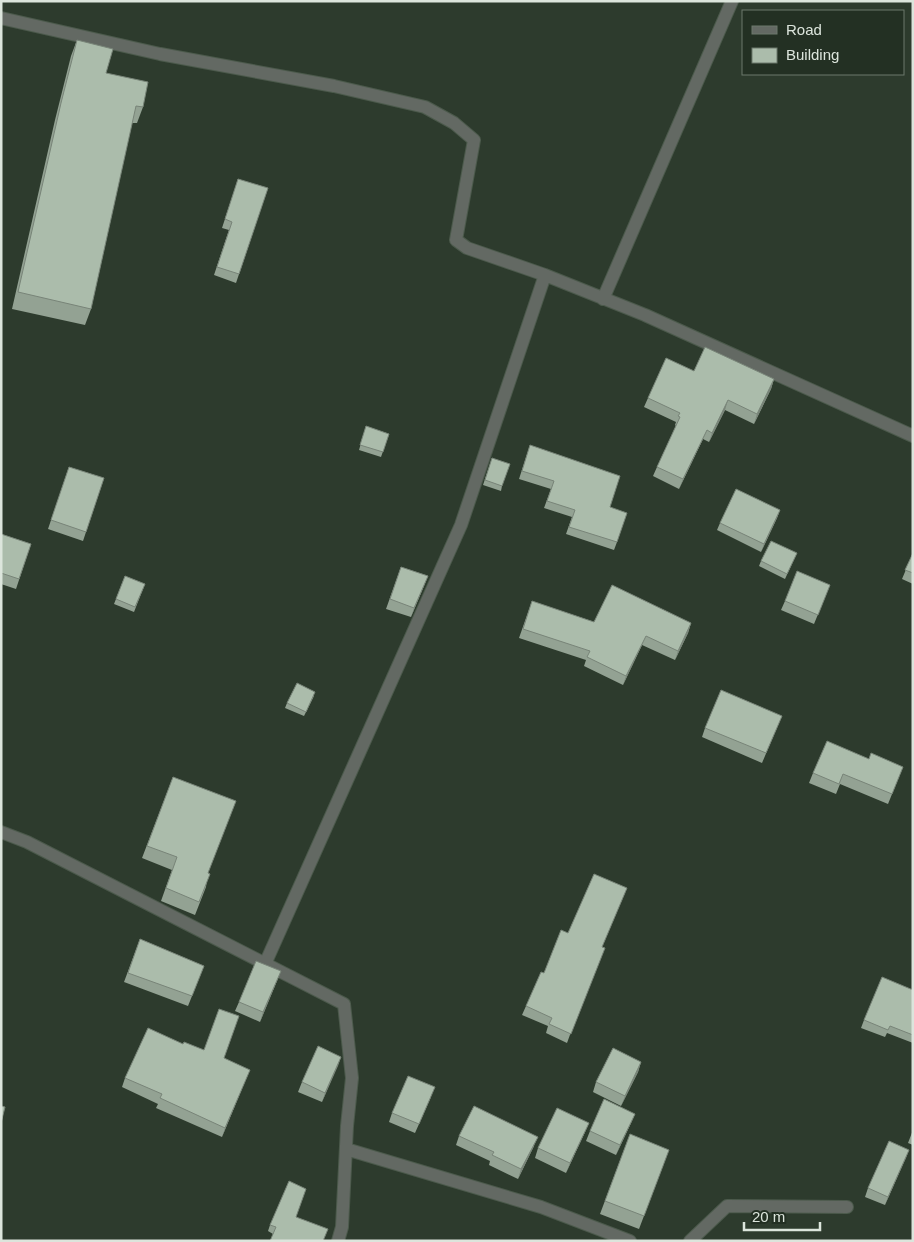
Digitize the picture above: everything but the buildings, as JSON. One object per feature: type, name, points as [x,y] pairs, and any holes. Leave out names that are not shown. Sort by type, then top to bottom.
[{"type":"street","points":[[603,299],[732,1]]},
{"type":"street","points":[[1,18],[160,54],[334,86],[425,108],[454,123],[474,140],[456,240],[467,248],[545,275],[645,315],[913,436]]},
{"type":"street","points":[[264,964],[461,525],[545,275]]},
{"type":"street","points":[[1,832],[27,842],[344,1004],[352,1078],[342,1227],[338,1241]]},
{"type":"street","points":[[346,1149],[541,1207],[630,1241]]},
{"type":"street","points":[[690,1241],[728,1206],[847,1207]]}]
